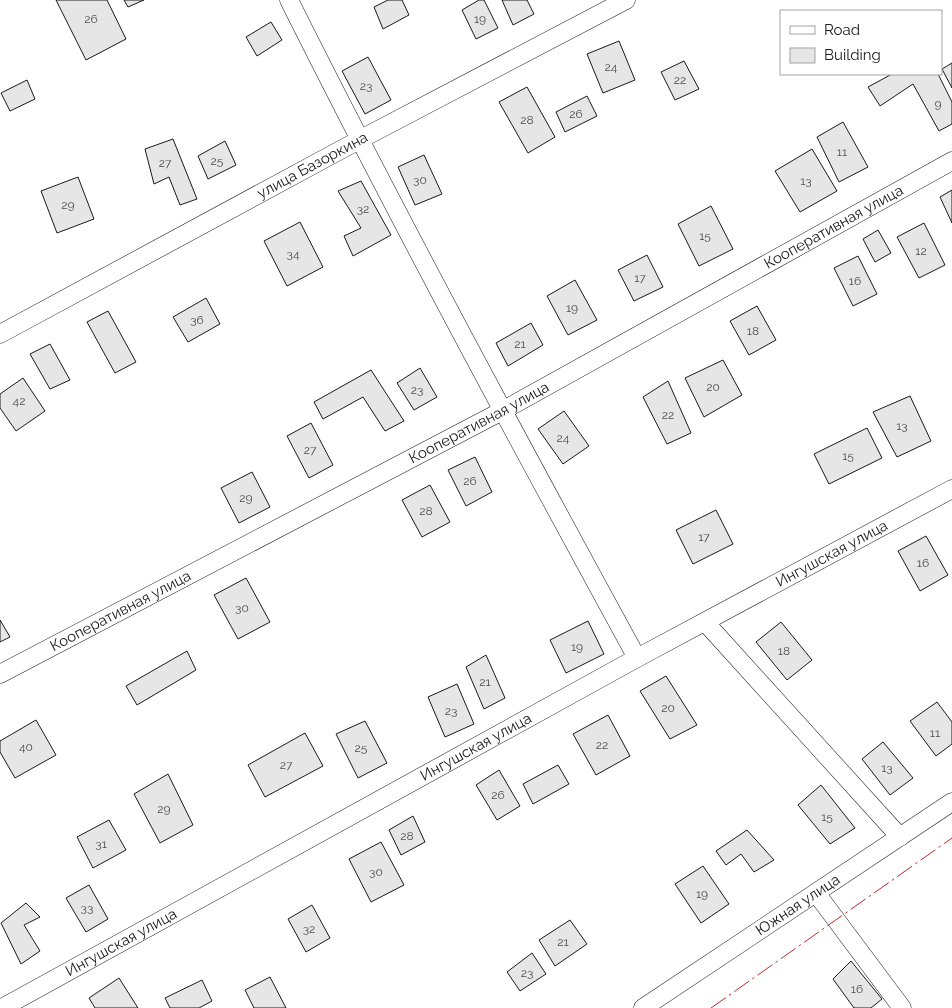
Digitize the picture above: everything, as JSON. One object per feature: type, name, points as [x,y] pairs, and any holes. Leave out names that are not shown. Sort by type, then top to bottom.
[{"type":"street","points":[[289,0],[359,140],[502,412],[637,658]]},
{"type":"street","name":"улица Базоркина","points":[[0,334],[359,140],[626,0]]},
{"type":"street","name":"Кооперативная улица","points":[[0,674],[502,412],[952,161]]},
{"type":"street","name":"Ингушская улица","points":[[2,1008],[637,658],[952,489]]},
{"type":"street","points":[[705,622],[900,837]]},
{"type":"street","name":"Южная улица","points":[[643,1008],[952,802]]},
{"type":"street","points":[[816,893],[902,1008]]},
{"type":"building","points":[[56,0],[107,0],[126,39],[86,60]]},
{"type":"building","points":[[124,0],[144,0],[128,7]]},
{"type":"building","points":[[388,0],[402,0],[409,15],[383,29],[374,7]]},
{"type":"building","points":[[479,0],[484,0],[498,28],[476,39],[462,10]]},
{"type":"building","points":[[502,0],[527,0],[534,14],[513,25]]},
{"type":"building","points":[[271,22],[282,40],[257,56],[246,37]]},
{"type":"building","points":[[619,41],[635,80],[603,93],[587,54]]},
{"type":"building","points":[[368,57],[391,100],[365,114],[342,71]]},
{"type":"building","points":[[684,61],[699,89],[675,100],[661,72]]},
{"type":"building","points":[[952,63],[952,88],[942,69]]},
{"type":"building","points":[[890,75],[938,75],[952,102],[952,124],[939,131],[913,84],[880,106],[868,87]]},
{"type":"building","points":[[27,80],[35,99],[10,111],[1,93]]},
{"type":"building","points":[[527,87],[555,137],[528,153],[499,102]]},
{"type":"building","points":[[587,96],[597,116],[565,132],[556,112]]},
{"type":"building","points":[[843,122],[868,167],[839,182],[817,137]]},
{"type":"building","points":[[173,139],[197,199],[180,205],[169,177],[154,184],[145,149]]},
{"type":"building","points":[[225,141],[236,165],[208,179],[198,156]]},
{"type":"building","points":[[812,149],[837,191],[800,212],[775,171]]},
{"type":"building","points":[[424,155],[442,194],[415,205],[398,167]]},
{"type":"building","points":[[78,177],[94,219],[57,233],[41,191]]},
{"type":"building","points":[[361,181],[391,235],[353,256],[344,236],[361,228],[338,191]]},
{"type":"building","points":[[952,190],[952,223],[940,197]]},
{"type":"building","points":[[711,206],[733,249],[699,266],[678,224]]},
{"type":"building","points":[[300,222],[323,267],[287,286],[264,241]]},
{"type":"building","points":[[924,223],[945,265],[919,278],[897,237]]},
{"type":"building","points":[[878,230],[891,253],[875,262],[863,239]]},
{"type":"building","points":[[647,255],[663,287],[634,301],[618,270]]},
{"type":"building","points":[[858,256],[877,294],[853,306],[834,268]]},
{"type":"building","points":[[575,280],[597,320],[568,335],[547,296]]},
{"type":"building","points":[[206,298],[220,324],[188,342],[173,317]]},
{"type":"building","points":[[757,306],[776,340],[749,355],[730,321]]},
{"type":"building","points":[[108,311],[136,362],[115,373],[87,322]]},
{"type":"building","points":[[531,323],[543,345],[508,366],[496,343]]},
{"type":"building","points":[[50,344],[70,380],[50,389],[30,354]]},
{"type":"building","points":[[723,360],[742,395],[704,417],[685,378]]},
{"type":"building","points":[[420,368],[437,397],[414,410],[397,383]]},
{"type":"building","points":[[371,370],[404,421],[385,431],[363,397],[323,419],[314,402]]},
{"type":"building","points":[[23,378],[45,411],[16,431],[0,408],[0,394]]},
{"type":"building","points":[[668,381],[691,433],[667,444],[643,397]]},
{"type":"building","points":[[910,396],[931,441],[897,457],[873,412]]},
{"type":"building","points":[[564,411],[589,446],[563,464],[538,429]]},
{"type":"building","points":[[311,423],[333,465],[309,478],[287,436]]},
{"type":"building","points":[[867,428],[882,458],[829,484],[814,454]]},
{"type":"building","points":[[475,457],[492,492],[466,506],[448,470]]},
{"type":"building","points":[[252,472],[270,507],[239,523],[221,488]]},
{"type":"building","points":[[430,485],[450,522],[422,537],[402,500]]},
{"type":"building","points":[[716,510],[733,544],[693,564],[676,530]]},
{"type":"building","points":[[926,536],[948,575],[920,591],[898,551]]},
{"type":"building","points":[[246,578],[270,622],[238,639],[214,595]]},
{"type":"building","points":[[0,620],[10,637],[0,642]]},
{"type":"building","points":[[588,621],[604,654],[566,673],[550,640]]},
{"type":"building","points":[[781,622],[812,660],[787,680],[756,642]]},
{"type":"building","points":[[187,651],[196,670],[137,705],[126,686]]},
{"type":"building","points":[[486,655],[505,698],[484,709],[466,667]]},
{"type":"building","points":[[666,676],[697,725],[670,739],[640,691]]},
{"type":"building","points":[[457,684],[474,724],[445,737],[428,697]]},
{"type":"building","points":[[937,702],[952,722],[952,744],[936,756],[910,721]]},
{"type":"building","points":[[608,715],[630,756],[596,775],[573,734]]},
{"type":"building","points":[[36,720],[56,755],[15,778],[0,752],[0,741]]},
{"type":"building","points":[[365,721],[387,763],[358,778],[336,734]]},
{"type":"building","points":[[305,733],[323,766],[265,797],[248,765]]},
{"type":"building","points":[[883,742],[913,778],[890,795],[862,759]]},
{"type":"building","points":[[558,765],[569,784],[533,804],[523,784]]},
{"type":"building","points":[[499,770],[520,806],[497,820],[476,785]]},
{"type":"building","points":[[168,774],[193,825],[160,843],[134,794]]},
{"type":"building","points":[[821,785],[855,828],[830,844],[798,805]]},
{"type":"building","points":[[413,816],[425,842],[401,855],[389,830]]},
{"type":"building","points":[[109,820],[126,850],[93,868],[77,837]]},
{"type":"building","points":[[747,830],[774,860],[754,872],[741,854],[726,865],[716,851]]},
{"type":"building","points":[[381,842],[404,885],[371,902],[349,859]]},
{"type":"building","points":[[703,866],[729,904],[701,923],[675,884]]},
{"type":"building","points":[[89,885],[108,919],[86,932],[66,898]]},
{"type":"building","points":[[26,903],[40,917],[24,925],[40,951],[21,964],[1,923]]},
{"type":"building","points":[[312,905],[330,938],[306,952],[288,919]]},
{"type":"building","points":[[570,920],[587,944],[555,966],[539,940]]},
{"type":"building","points":[[532,953],[546,974],[520,991],[507,972]]},
{"type":"building","points":[[851,961],[882,999],[871,1008],[854,1008],[833,979]]},
{"type":"building","points":[[270,977],[286,1008],[254,1008],[245,990]]},
{"type":"building","points":[[119,978],[138,1008],[95,1008],[89,998]]},
{"type":"building","points":[[202,980],[212,1001],[199,1008],[170,1008],[165,998]]},
{"type":"power","points":[[711,1008],[952,838]]}]
